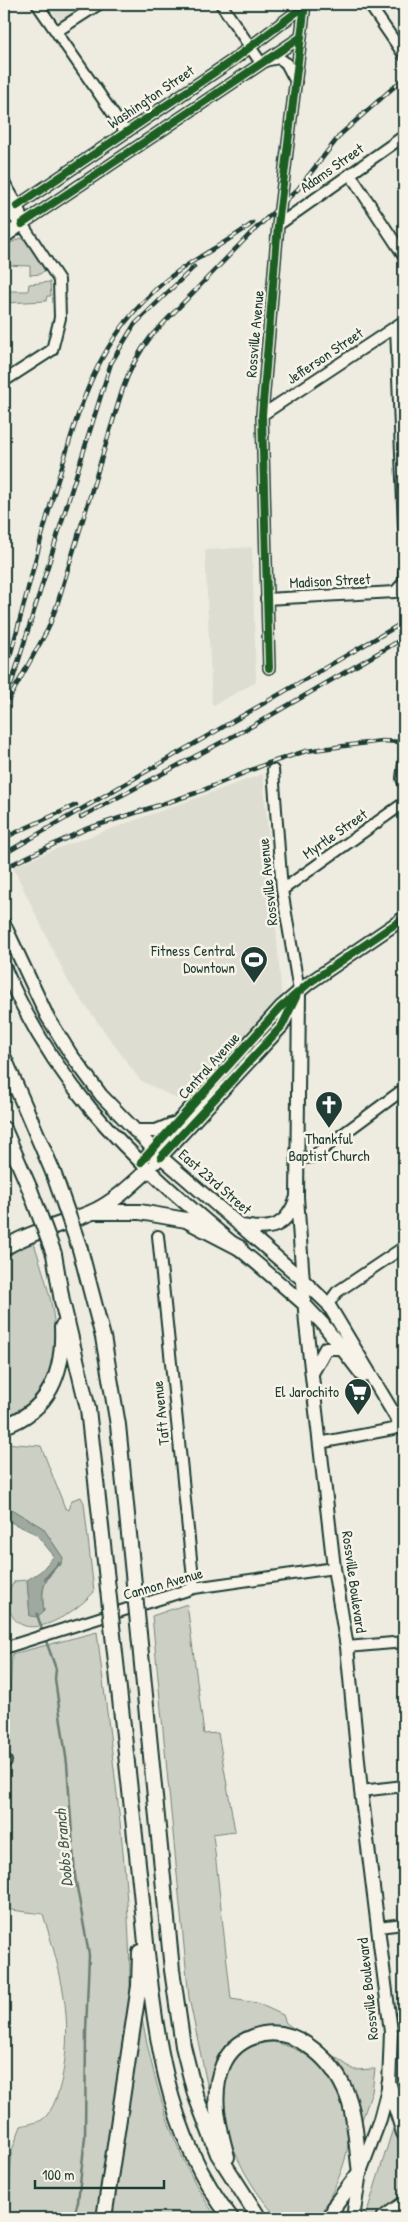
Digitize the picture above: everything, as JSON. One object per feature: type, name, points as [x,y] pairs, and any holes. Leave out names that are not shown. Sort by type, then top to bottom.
[{"type":"highway","points":[[4,1058],[53,1172],[80,1249],[103,1337],[118,1425],[177,2012],[194,2094],[218,2154],[234,2182],[260,2218]]},
{"type":"highway","points":[[4,1129],[29,1187],[54,1254],[62,1301],[88,1409],[153,2007],[165,2075],[190,2147],[206,2179],[231,2218]]},
{"type":"highway","points":[[4,1248],[18,1240],[92,1212],[128,1188],[145,1166]]},
{"type":"highway","points":[[92,1212],[140,1212],[186,1220],[240,1248]]},
{"type":"highway","points":[[4,1426],[20,1421],[47,1396],[59,1370],[63,1341],[62,1301]]},
{"type":"highway","points":[[104,2218],[139,1986],[141,1896]]},
{"type":"highway","points":[[234,2182],[218,2121],[216,2097],[223,2065],[237,2045],[260,2034],[272,2033],[285,2034],[299,2040],[326,2061],[337,2074],[346,2092],[352,2112],[360,2172]]},
{"type":"highway","points":[[389,2085],[404,2133]]},
{"type":"highway","name":"Rossville Boulevard","points":[[331,2218],[336,2204],[360,2172]]},
{"type":"highway","points":[[384,2218],[404,2204]]},
{"type":"main road","points":[[4,184],[8,209],[22,224],[4,237]]},
{"type":"main road","name":"Central Avenue","points":[[157,1153],[177,1122],[281,1007],[299,991],[404,918]]},
{"type":"main road","name":"East 23rd Street","points":[[4,924],[32,988],[70,1053],[101,1095],[157,1153],[328,1304],[404,1429]]},
{"type":"main road","points":[[4,967],[25,1013],[56,1063],[91,1109],[145,1166],[305,1305],[342,1348],[404,1429]]},
{"type":"main road","name":"Central Avenue","points":[[145,1166],[282,1026],[299,991]]},
{"type":"main road","name":"Rossville Boulevard","points":[[299,991],[298,1197],[305,1305],[319,1443],[334,1568],[347,1647],[361,1791],[391,2032],[389,2085],[380,2119],[360,2172],[353,2218]]},
{"type":"main road","points":[[135,1130],[156,1131],[177,1122]]},
{"type":"main road","points":[[241,1226],[269,1229],[284,1220],[293,1209],[298,1197]]},
{"type":"main road","points":[[312,1373],[326,1348],[342,1348]]},
{"type":"main road","points":[[391,2067],[404,2066]]},
{"type":"street","points":[[37,4],[125,131]]},
{"type":"street","points":[[57,31],[99,4]]},
{"type":"street","points":[[221,4],[261,63]]},
{"type":"street","name":"Washington Street","points":[[8,209],[250,46],[305,4]]},
{"type":"street","name":"Rossville Avenue","points":[[269,668],[262,416],[278,225],[305,4]]},
{"type":"street","points":[[369,4],[404,56]]},
{"type":"street","points":[[4,381],[52,350],[60,318],[59,280],[22,224],[301,37]]},
{"type":"street","points":[[261,63],[280,58],[286,63],[296,82]]},
{"type":"street","name":"Adams Street","points":[[278,225],[404,136]]},
{"type":"street","points":[[350,174],[404,256]]},
{"type":"street","points":[[400,324],[404,529]]},
{"type":"street","name":"Jefferson Street","points":[[262,416],[400,324]]},
{"type":"street","name":"Madison Street","points":[[266,599],[395,592],[404,582],[404,572]]},
{"type":"street","points":[[404,763],[402,778],[404,784]]},
{"type":"street","name":"Rossville Avenue","points":[[273,770],[282,890],[299,991]]},
{"type":"street","name":"Myrtle Street","points":[[282,890],[404,803]]},
{"type":"street","points":[[298,1159],[312,1157],[404,1089]]},
{"type":"street","name":"Taft Avenue","points":[[158,1236],[194,1588]]},
{"type":"street","points":[[328,1304],[337,1292],[404,1248]]},
{"type":"street","points":[[319,1443],[404,1429]]},
{"type":"street","name":"Cannon Avenue","points":[[4,1648],[194,1588],[334,1568]]},
{"type":"street","points":[[347,1647],[404,1642]]},
{"type":"street","points":[[361,1791],[404,1786]]},
{"type":"street","points":[[378,1927],[404,1924]]},
{"type":"shaded area","points":[[47,4],[88,4],[61,23]]},
{"type":"shaded area","points":[[21,238],[29,242],[45,270],[40,274],[30,275],[30,266],[4,265],[4,246]]},
{"type":"shaded area","points":[[50,282],[51,296],[47,296],[46,301],[4,303],[4,291],[28,291],[29,284]]},
{"type":"shaded area","points":[[252,547],[256,682],[212,706],[205,550]]},
{"type":"shaded area","points":[[263,774],[282,1000],[181,1101],[140,1080],[69,983],[13,867],[58,848]]},
{"type":"shaded area","points":[[34,1243],[51,1300],[55,1339],[53,1358],[47,1376],[34,1398],[19,1411],[4,1417],[4,1259],[17,1250]]},
{"type":"shaded area","points":[[4,1443],[41,1446],[65,1508],[69,1510],[72,1500],[81,1497],[84,1503],[94,1592],[63,1617],[37,1626],[26,1626],[16,1621],[8,1605],[9,1591],[15,1581],[27,1580],[30,1616],[44,1611],[43,1595],[45,1584],[58,1562],[60,1566],[63,1558],[43,1528],[4,1505]]},
{"type":"shaded area","points":[[4,1505],[43,1528],[63,1558],[60,1566],[58,1563],[45,1584],[43,1589],[44,1611],[37,1617],[30,1616],[27,1580],[41,1571],[54,1556],[36,1534],[4,1519]]},
{"type":"shaded area","points":[[187,1604],[204,1734],[218,1733],[235,1831],[213,1834],[231,1999],[257,2003],[283,2015],[286,2023],[354,2070],[375,2069],[372,2092],[358,2131],[340,2072],[270,2029],[217,2070],[209,2094],[189,1998],[152,1616]]},
{"type":"shaded area","points":[[97,1632],[120,1821],[130,1963],[130,2010],[99,2218],[7,2218],[12,2150],[21,2126],[41,2120],[53,2106],[62,2078],[67,2035],[64,1995],[43,1914],[4,1909],[4,1762],[7,1755],[12,1654]]},
{"type":"shaded area","points":[[142,2019],[161,2097],[178,2147],[189,2172],[217,2218],[110,2218]]},
{"type":"shaded area","points":[[274,2042],[303,2053],[325,2070],[333,2081],[343,2108],[348,2136],[347,2153],[341,2172],[320,2218],[278,2218],[266,2204],[243,2169],[227,2129],[223,2108],[224,2088],[229,2070],[237,2057],[247,2049],[260,2044]]},
{"type":"shaded area","points":[[395,2122],[404,2141],[404,2198],[392,2203],[376,2218],[365,2218]]},
{"type":"waterway","name":"Dobbs Branch","points":[[45,1579],[59,1563]]},
{"type":"waterway","name":"Dobbs Branch","points":[[37,1614],[43,1633]]},
{"type":"waterway","name":"Dobbs Branch","points":[[45,1638],[56,1669],[55,1679],[67,1764],[75,1876],[89,1955],[85,2137],[78,2202],[73,2218]]},
{"type":"railway","points":[[4,708],[48,629],[122,391],[142,348],[152,335],[249,235],[298,189],[341,134],[404,78]]},
{"type":"railway","points":[[4,677],[45,524],[75,423],[104,355],[132,314],[162,283],[253,223]]},
{"type":"railway","points":[[11,685],[111,363],[134,325],[194,267]]},
{"type":"railway","points":[[4,854],[404,622]]},
{"type":"railway","points":[[81,817],[254,725],[404,638]]},
{"type":"railway","points":[[4,868],[86,829],[196,793],[266,764],[306,751],[382,741],[404,742]]},
{"type":"railway","points":[[4,838],[76,805]]},
{"type":"cycle path","points":[[269,668],[262,415],[278,225],[305,4]]},
{"type":"cycle path","points":[[17,206],[233,60],[307,4]]},
{"type":"cycle path","points":[[22,224],[301,37]]},
{"type":"cycle path","points":[[141,1162],[281,1007],[309,983],[404,918]]},
{"type":"cycle path","points":[[161,1157],[282,1026],[296,997]]},
{"type":"place","name":"Fitness Central Downtown","points":[[254,984]]},
{"type":"place","name":"Thankful Baptist Church","points":[[329,1129]]},
{"type":"place","name":"El Jarochito","points":[[358,1416]]}]
